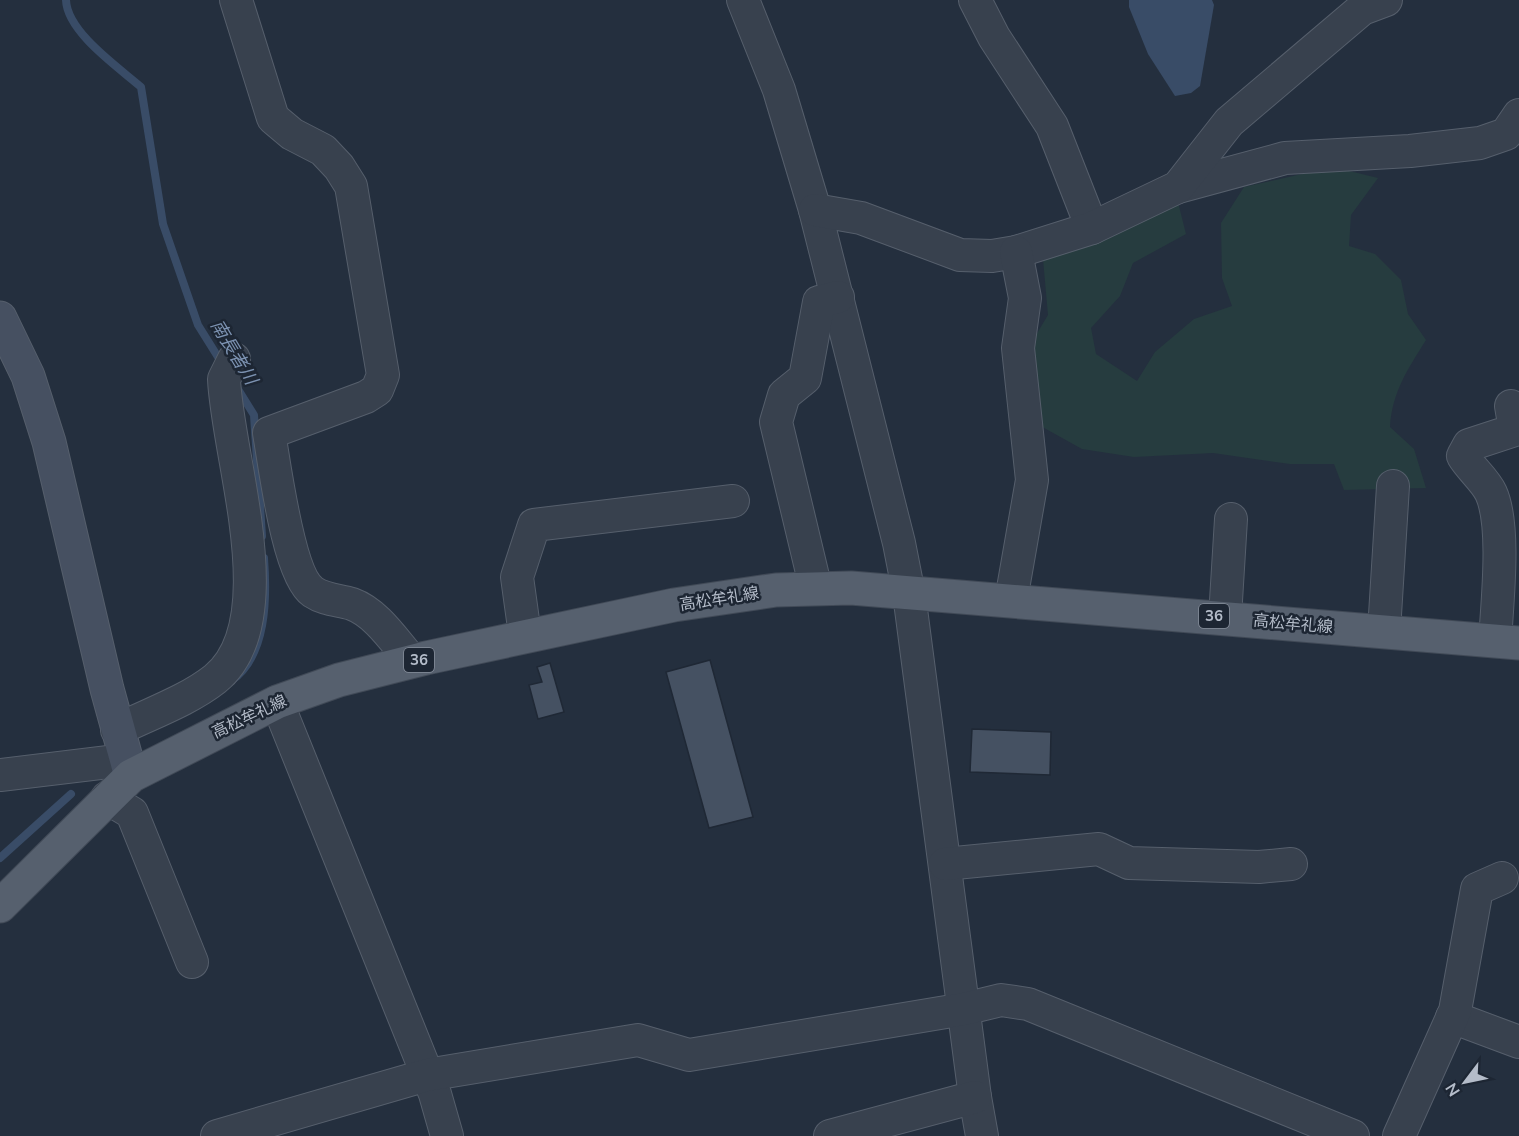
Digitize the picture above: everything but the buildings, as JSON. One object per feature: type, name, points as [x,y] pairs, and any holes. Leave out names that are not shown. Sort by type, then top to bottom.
[{"type":"main road","name":"高松牟礼線","points":[[0,906],[107,798],[124,755],[339,680],[525,635],[674,605],[776,590],[851,588],[1507,642]]},
{"type":"street","points":[[236,0],[273,118],[292,134],[323,150],[339,167],[351,186],[383,375],[377,390],[366,397],[251,444]]},
{"type":"street","points":[[743,0],[779,90],[815,210],[909,594],[982,1136]]},
{"type":"street","points":[[975,0],[994,38],[1052,126],[1092,228]]},
{"type":"street","points":[[1178,187],[1229,122],[1362,9],[1386,0]]},
{"type":"street","points":[[815,210],[861,218],[960,255],[992,256],[1016,252],[1092,228],[1178,187],[1285,158],[1480,143],[1515,126]]},
{"type":"street","points":[[1011,600],[1032,480],[1018,348],[1025,298],[1016,252]]},
{"type":"street","points":[[816,589],[776,422],[784,395],[805,378],[819,302],[838,297]]},
{"type":"street","points":[[0,318],[28,376],[49,442],[124,755]]},
{"type":"street","points":[[229,369],[251,444],[290,542],[301,579],[312,591],[327,598],[354,605],[377,621],[412,662]]},
{"type":"street","points":[[1507,642],[1498,529],[1491,492],[1463,456],[1469,445],[1515,430],[1510,406]]},
{"type":"street","points":[[0,775],[124,755],[187,696],[216,678],[245,632],[252,578],[251,444]]},
{"type":"street","points":[[1384,631],[1394,486]]},
{"type":"street","points":[[525,635],[518,578],[534,525],[733,501]]},
{"type":"street","points":[[1225,617],[1231,519]]},
{"type":"street","points":[[277,702],[428,1075],[447,1136]]},
{"type":"street","points":[[107,798],[132,813],[192,962]]},
{"type":"street","points":[[945,864],[1099,849],[1129,863],[1259,867],[1292,864]]},
{"type":"street","points":[[1399,1136],[1452,1017],[1477,889],[1502,878]]},
{"type":"street","points":[[217,1136],[428,1075],[638,1040],[689,1055],[964,1009],[1001,1000],[1028,1004],[1353,1136]]},
{"type":"street","points":[[1452,1017],[1519,1042]]},
{"type":"street","points":[[830,1136],[975,1097]]},
{"type":"green space","points":[[1333,167],[1378,178],[1351,215],[1349,246],[1375,254],[1401,280],[1408,314],[1426,340],[1407,371],[1398,392],[1391,414],[1390,427],[1414,449],[1426,488],[1344,490],[1334,464],[1290,464],[1213,453],[1134,457],[1082,449],[1037,424],[1027,350],[1048,315],[1043,259],[1177,198],[1186,234],[1133,263],[1120,296],[1091,328],[1096,354],[1137,381],[1155,352],[1194,319],[1232,306],[1222,278],[1221,223],[1244,187]]},
{"type":"water","points":[[1129,0],[1212,0],[1214,5],[1200,86],[1191,93],[1175,96],[1148,54],[1129,7]]},
{"type":"waterway","name":"南長者川","points":[[66,0],[69,12],[84,36],[107,59],[141,87],[163,224],[198,325],[223,365]]},
{"type":"waterway","name":"南長者川","points":[[236,386],[254,415],[262,536]]},
{"type":"waterway","name":"南長者川","points":[[231,681],[243,670],[258,642],[264,608],[264,558]]},
{"type":"waterway","name":"南長者川","points":[[0,858],[71,794]]}]
